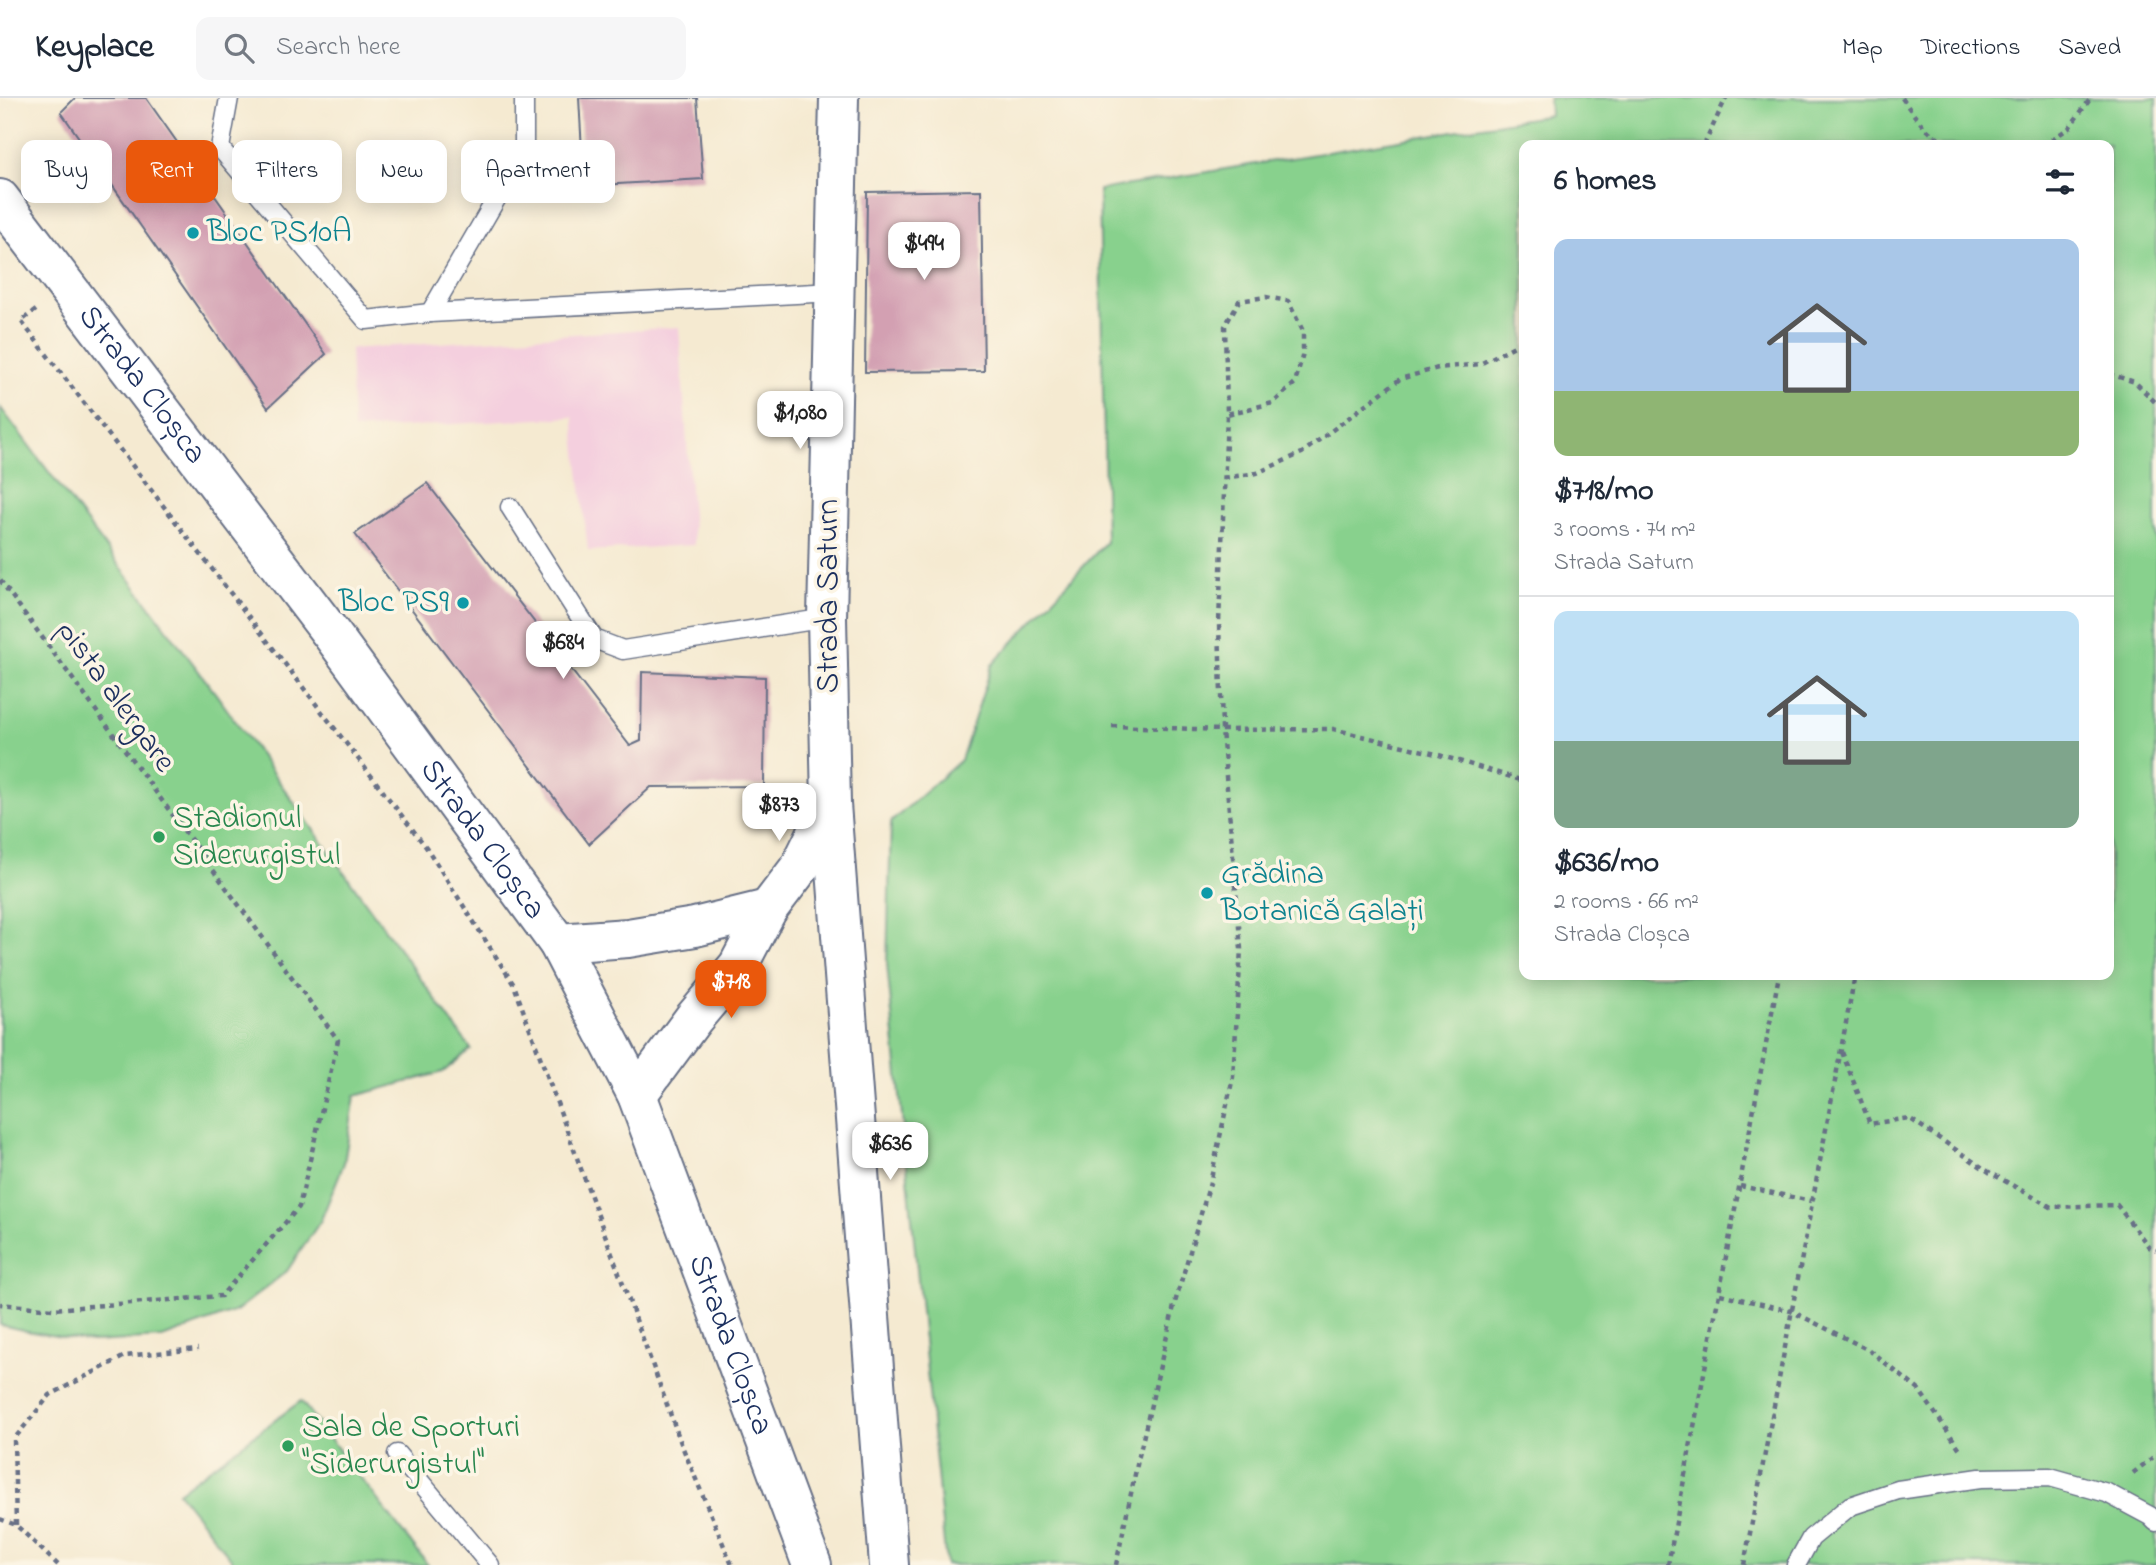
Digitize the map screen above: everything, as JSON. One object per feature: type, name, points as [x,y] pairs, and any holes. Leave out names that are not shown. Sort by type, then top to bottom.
[{"type":"street","name":"Strada Saturn","points":[[636,1095],[694,1018],[738,966],[768,909],[800,867],[831,804],[827,618],[839,98]]},
{"type":"street","name":"Strada Cloșca","points":[[0,199],[334,636],[558,943],[636,1095],[812,1565]]},
{"type":"street","points":[[831,804],[889,1565]]},
{"type":"street","points":[[558,943],[668,932],[768,909]]},
{"type":"lane","points":[[229,98],[220,148],[366,320],[430,313],[834,292]]},
{"type":"lane","points":[[430,313],[524,151],[524,98]]},
{"type":"lane","points":[[510,507],[594,639],[623,650],[827,618]]},
{"type":"lane","points":[[397,1454],[490,1565]]},
{"type":"lane","points":[[1796,1565],[1811,1538],[1850,1506],[1898,1490],[1980,1478],[2050,1477],[2107,1493],[2150,1516],[2156,1522]]},
{"type":"path","points":[[1706,140],[1726,98]]},
{"type":"path","points":[[1902,98],[1918,121],[1939,140]]},
{"type":"path","points":[[2051,140],[2069,128],[2091,98]]},
{"type":"path","points":[[68,287],[21,321],[426,847],[514,985],[682,1446],[732,1565]]},
{"type":"path","points":[[1116,1565],[1171,1319],[1210,1183],[1233,1077],[1241,949],[1222,730],[1219,623],[1227,414],[1225,326],[1239,301],[1266,297],[1288,301],[1303,331],[1303,353],[1295,383],[1273,403],[1227,414]]},
{"type":"path","points":[[1224,478],[1256,473],[1302,453],[1400,379],[1438,368],[1480,364],[1519,344]]},
{"type":"path","points":[[2114,376],[2135,382],[2156,403]]},
{"type":"path","name":"pista alergare","points":[[0,580],[338,1040],[299,1207],[221,1296],[53,1309],[0,1304]]},
{"type":"path","points":[[1112,726],[1222,730],[1333,729],[1436,754],[1519,779]]},
{"type":"path","points":[[1668,1565],[1779,980]]},
{"type":"path","points":[[1744,1565],[1854,980]]},
{"type":"path","points":[[1840,1049],[1870,1125],[1909,1118],[1989,1172],[2051,1207],[2117,1205],[2149,1247],[2156,1250]]},
{"type":"path","points":[[1740,1186],[1812,1200]]},
{"type":"path","points":[[1720,1294],[1791,1311],[1869,1350],[1920,1390],[1980,1478]]},
{"type":"path","points":[[16,1525],[14,1439],[50,1395],[125,1356],[198,1349]]},
{"type":"path","points":[[0,1518],[16,1525],[58,1565]]},
{"type":"shaded area","points":[[679,327],[694,545],[588,551],[573,417],[353,430],[350,349]]},
{"type":"green space","name":"Grădina Botanică Galați","points":[[1549,98],[2156,98],[2156,1565],[946,1565],[887,964],[891,822],[961,760],[992,665],[1106,542],[1099,190],[1550,115]]},
{"type":"green space","name":"Stadionul Siderurgistul","points":[[0,407],[216,694],[471,1049],[443,1072],[355,1096],[344,1163],[321,1220],[287,1271],[236,1311],[162,1338],[92,1342],[0,1325]]},
{"type":"green space","name":"Sala de Sporturi \"Siderurgistul\"","points":[[301,1401],[428,1565],[236,1565],[178,1492]]},
{"type":"building","name":"Bloc PS10A","points":[[75,98],[146,98],[176,140],[126,140],[126,203],[218,203],[218,200],[326,354],[268,408],[112,185],[112,140],[81,140],[61,112]]},
{"type":"building","points":[[579,98],[697,98],[703,179],[615,184],[615,140],[581,140]]},
{"type":"building","points":[[981,190],[984,371],[865,372],[867,192]]},
{"type":"building","name":"Bloc PS9","points":[[427,483],[630,746],[641,741],[642,672],[765,677],[764,786],[651,787],[589,844],[355,534]]},
{"type":"place","name":"Bloc PS10A","points":[[193,233]]},
{"type":"place","name":"Bloc PS9","points":[[463,603]]},
{"type":"place","name":"Stadionul Siderurgistul","points":[[159,837]]},
{"type":"place","name":"Grădina Botanică Galați","points":[[1207,893]]},
{"type":"place","name":"Sala de Sporturi \"Siderurgistul\"","points":[[288,1446]]}]
